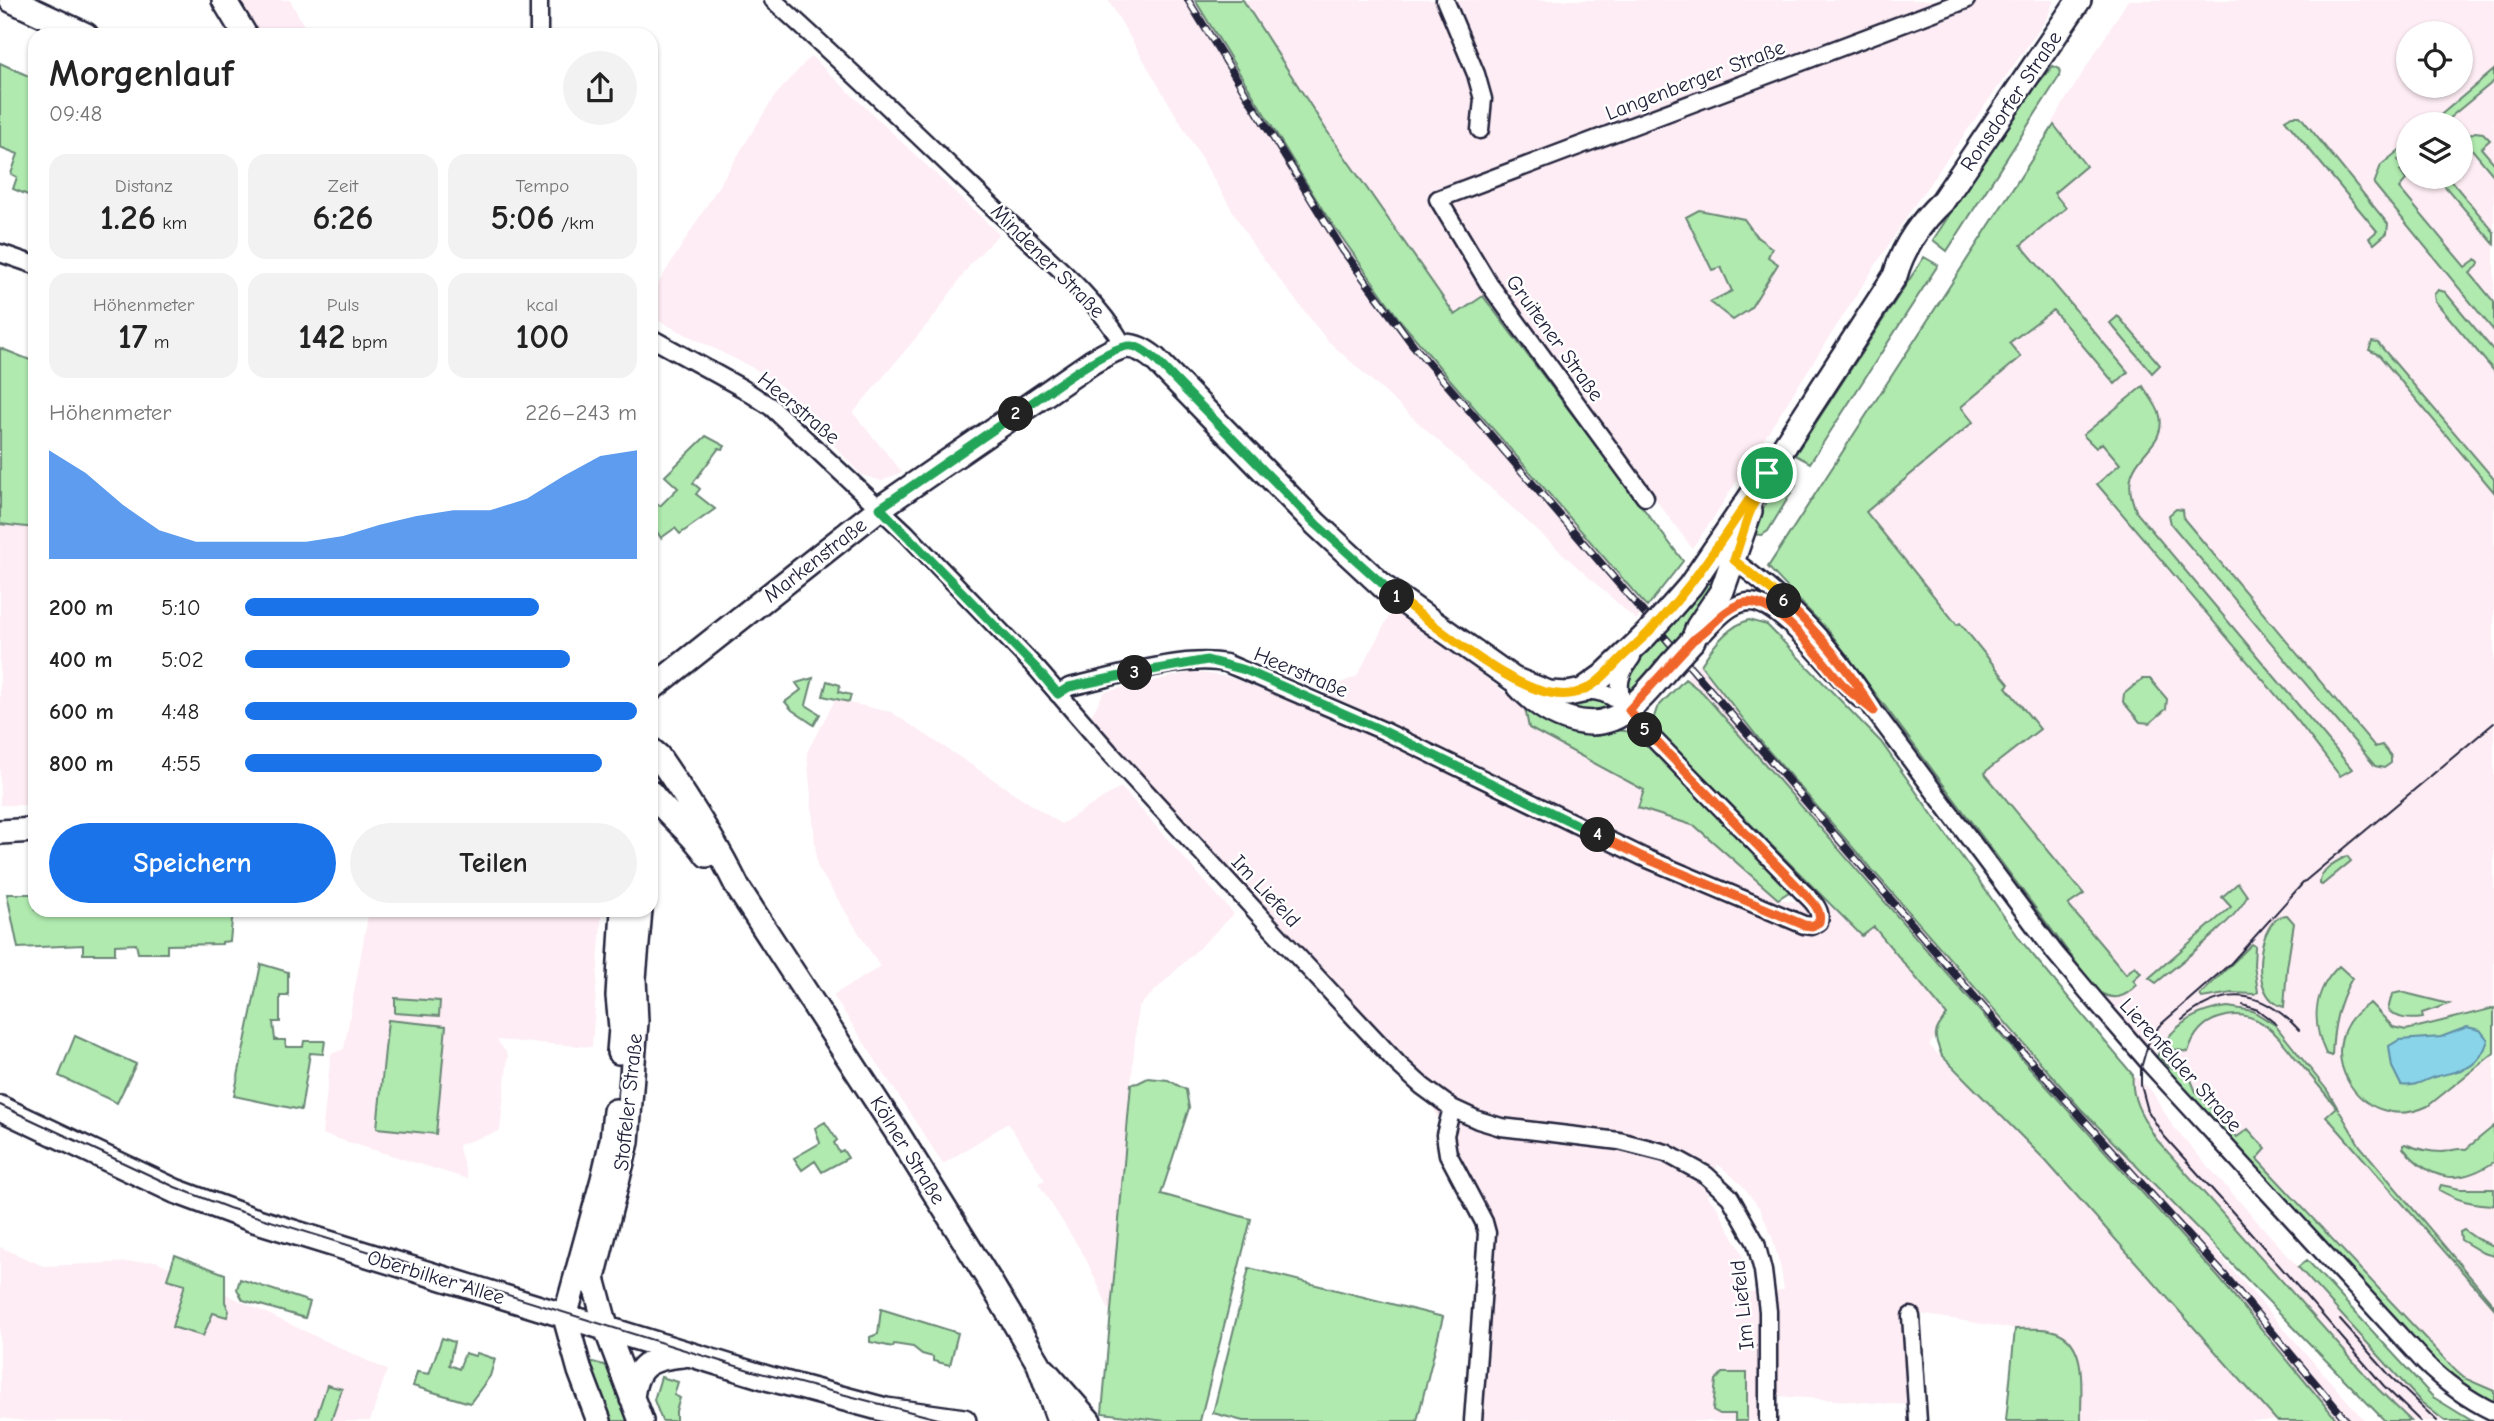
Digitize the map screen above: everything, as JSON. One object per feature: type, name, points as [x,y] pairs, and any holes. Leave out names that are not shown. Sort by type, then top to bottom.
[{"type":"main road","points":[[10,0],[71,28]]},
{"type":"main road","points":[[224,0],[241,28]]},
{"type":"main road","name":"Ronsdorfer Straße","points":[[1625,706],[1693,640],[1698,627],[1724,587],[1723,556],[1730,526],[1895,276],[1911,263],[1935,225],[1942,202],[2080,0]]},
{"type":"main road","points":[[1124,346],[1137,347],[1155,359],[1316,524],[1385,589],[1513,679],[1541,707],[1568,720],[1584,723],[1602,722],[1625,706]]},
{"type":"main road","name":"Markenstraße","points":[[658,683],[880,508],[1092,362],[1124,346]]},
{"type":"main road","name":"Ronsdorfer Straße","points":[[1582,691],[1603,676],[1642,640],[1723,556],[1748,517],[1767,473]]},
{"type":"main road","points":[[1513,679],[1549,693],[1568,694],[1582,691]]},
{"type":"main road","name":"Kölner Straße","points":[[658,755],[700,819],[738,888],[921,1170],[1038,1364],[1068,1419]]},
{"type":"main road","name":"Kölner Straße","points":[[659,816],[683,825],[710,860],[738,888]]},
{"type":"main road","points":[[0,832],[28,830]]},
{"type":"main road","name":"Stoffeler Straße","points":[[565,1317],[603,1179],[615,1119],[621,1028],[618,996],[623,917]]},
{"type":"main road","name":"Stoffeler Straße","points":[[639,917],[634,978],[636,1022],[627,1142],[593,1278],[607,1330],[641,1421]]},
{"type":"main road","name":"Oberbilker Allee","points":[[0,1108],[100,1157],[219,1208],[688,1355],[886,1410],[964,1421]]},
{"type":"main road","points":[[565,1317],[580,1371],[599,1421]]},
{"type":"main road","points":[[632,1399],[636,1376],[646,1365],[669,1356],[688,1355]]},
{"type":"main road","name":"Oberbilker Allee","points":[[886,1410],[909,1421]]},
{"type":"street","points":[[539,0],[539,28]]},
{"type":"street","name":"Mindener Straße","points":[[773,0],[860,78],[1059,270],[1097,308],[1124,346]]},
{"type":"street","points":[[1445,0],[1476,74],[1483,99],[1480,130]]},
{"type":"street","name":"Langenberger Straße","points":[[1438,199],[1966,0]]},
{"type":"street","name":"Gruitener Straße","points":[[1438,199],[1489,284],[1645,497]]},
{"type":"street","points":[[0,253],[28,263]]},
{"type":"street","name":"Heerstraße","points":[[658,342],[743,387],[771,407],[880,508],[1037,669],[1058,694],[1069,687],[1182,663],[1207,660],[1226,663],[1384,731],[1643,857],[1804,925],[1812,926],[1819,922],[1818,909],[1643,729],[1625,706]]},
{"type":"street","name":"Lierenfelder Straße","points":[[1723,556],[1786,603],[1851,673],[1874,711],[2055,953],[2143,1057],[2424,1362],[2442,1380],[2494,1412]]},
{"type":"street","name":"Lierenfelder Straße","points":[[1724,587],[1770,609],[1792,626],[1844,686],[1874,711]]},
{"type":"street","points":[[1693,640],[1705,633],[1718,617],[1728,610],[1739,604],[1752,602]]},
{"type":"street","points":[[1625,706],[1619,685],[1620,678],[1642,640]]},
{"type":"street","points":[[1582,691],[1602,692],[1625,706]]},
{"type":"street","name":"Im Liefeld","points":[[1058,694],[1398,1064],[1452,1108],[1501,1127],[1619,1141],[1666,1153],[1706,1175],[1730,1197],[1756,1244],[1763,1271],[1768,1311],[1768,1421]]},
{"type":"street","points":[[1452,1108],[1445,1135],[1448,1154],[1484,1222],[1487,1233],[1473,1421]]},
{"type":"street","points":[[1911,1316],[1918,1421]]},
{"type":"shaded area","points":[[238,0],[290,0],[305,28],[253,28]]},
{"type":"shaded area","points":[[1108,0],[1202,0],[1626,579],[1654,600],[1636,620],[1327,340],[1254,247]]},
{"type":"shaded area","points":[[1243,0],[2054,0],[2047,18],[1913,207],[1692,548],[1506,300],[1483,296],[1456,315],[1327,131]]},
{"type":"shaded area","points":[[2128,0],[2494,0],[2494,1405],[2426,1360],[2100,996],[1977,841],[1895,712],[1835,630],[1766,568],[2054,126],[2052,122]]},
{"type":"shaded area","points":[[811,56],[999,234],[972,262],[935,315],[853,413],[902,472],[882,481],[861,475],[830,441],[835,433],[776,382],[658,320],[658,284],[774,97]]},
{"type":"shaded area","points":[[0,524],[28,527],[28,805],[0,805]]},
{"type":"shaded area","points":[[1394,607],[1525,708],[1530,728],[1646,789],[1668,817],[1695,826],[1778,899],[1834,907],[1852,893],[1955,1015],[1929,1045],[2045,1160],[2277,1421],[2007,1421],[2015,1329],[1907,1312],[1915,1395],[1908,1405],[1777,1396],[1766,1407],[1766,1421],[1475,1421],[1488,1233],[1423,1084],[1106,745],[1091,716],[1104,692],[1193,672],[1229,677],[1316,711],[1325,690],[1357,676]],"holes":[[[1718,1164],[1743,1186],[1760,1209],[1772,1237],[1784,1290],[1748,1292],[1742,1253],[1717,1207],[1707,1196]]]},
{"type":"shaded area","points":[[1707,655],[1953,951],[2365,1421],[2311,1421],[1685,679]]},
{"type":"shaded area","points":[[835,700],[891,712],[1061,824],[1121,787],[1234,914],[1138,1007],[1110,1312],[1085,1257],[1038,1183],[1045,1180],[1008,1123],[943,1164],[833,995],[880,967],[817,866],[807,752]]},
{"type":"shaded area","points":[[368,917],[601,917],[592,1047],[497,1040],[508,1055],[500,1131],[458,1145],[468,1179],[322,1134],[331,1054],[344,1049]]},
{"type":"shaded area","points":[[2133,1075],[2151,1090],[2173,1126],[2395,1375],[2421,1402],[2445,1421],[2411,1421],[2377,1388],[2157,1140],[2140,1114],[2132,1085]]},
{"type":"shaded area","points":[[0,1247],[43,1266],[156,1261],[387,1370],[370,1421],[26,1421],[0,1418]]},
{"type":"green space","points":[[1195,0],[1243,0],[1327,131],[1455,315],[1483,296],[1683,561],[1647,607],[1399,319],[1324,212]]},
{"type":"green space","points":[[0,63],[28,76],[28,195],[13,189],[17,177],[11,174],[18,154],[0,147]]},
{"type":"green space","points":[[2053,66],[2060,69],[2059,77],[1947,251],[1933,240],[2026,97]]},
{"type":"green space","points":[[2494,70],[2494,81],[2457,112],[2444,112],[2461,98],[2473,98],[2473,88]]},
{"type":"green space","points":[[2300,116],[2388,224],[2387,233],[2374,244],[2369,238],[2377,231],[2285,120]]},
{"type":"green space","points":[[2054,125],[2086,166],[2054,193],[2066,208],[2021,245],[2128,372],[2115,384],[2053,310],[2009,343],[2021,357],[1961,407],[1973,422],[1866,512],[1957,625],[1960,623],[2009,684],[2006,687],[2040,729],[1985,772],[2084,894],[2068,905],[2126,974],[2135,966],[2141,973],[2133,980],[2137,985],[2123,995],[2114,997],[2098,992],[1831,634],[1768,567]]},
{"type":"green space","points":[[2473,133],[2483,133],[2490,140],[2481,148],[2494,163],[2494,176],[2473,150]]},
{"type":"green space","points":[[2396,153],[2396,189],[2400,189],[2465,267],[2476,259],[2479,262],[2470,273],[2494,302],[2494,331],[2374,184],[2381,165]]},
{"type":"green space","points":[[2447,189],[2458,189],[2494,232],[2494,244]]},
{"type":"green space","points":[[1699,210],[1744,219],[1757,237],[1772,248],[1768,257],[1778,264],[1750,309],[1733,320],[1710,302],[1732,291],[1721,267],[1712,270],[1686,217]]},
{"type":"green space","points":[[1924,257],[1938,265],[1810,463],[1795,455]]},
{"type":"green space","points":[[2438,290],[2445,292],[2494,351],[2494,371],[2435,301],[2434,295]]},
{"type":"green space","points":[[2118,316],[2160,365],[2152,373],[2110,323]]},
{"type":"green space","points":[[2372,342],[2378,343],[2494,479],[2494,492],[2379,355],[2369,350]]},
{"type":"green space","points":[[0,348],[28,359],[28,527],[0,524]]},
{"type":"green space","points":[[2143,386],[2159,412],[2160,429],[2156,439],[2135,467],[2131,479],[2131,494],[2137,513],[2352,769],[2340,776],[2297,720],[2097,484],[2120,464],[2102,443],[2096,448],[2083,435]]},
{"type":"green space","points":[[706,436],[725,446],[723,449],[719,448],[693,483],[700,489],[696,494],[715,509],[680,534],[675,528],[661,538],[658,534],[658,504],[660,506],[678,488],[665,476]]},
{"type":"green space","points":[[1781,477],[1796,485],[1768,531],[1762,535],[1751,534],[1755,522]]},
{"type":"green space","points":[[2176,509],[2183,510],[2184,519],[2375,747],[2382,745],[2391,756],[2391,763],[2384,768],[2375,766],[2171,524],[2169,515]]},
{"type":"green space","points":[[1705,583],[1714,585],[1700,617],[1629,695],[1627,693],[1631,668]]},
{"type":"green space","points":[[1749,620],[1767,625],[1881,742],[2022,942],[2133,1075],[2136,1101],[2157,1140],[2377,1388],[2411,1421],[2385,1421],[2080,1108],[1766,748],[1701,665],[1727,632]]},
{"type":"green space","points":[[813,678],[806,705],[820,714],[814,725],[785,702],[801,690],[796,683]]},
{"type":"green space","points":[[1685,679],[1703,693],[2005,1040],[2219,1278],[2338,1421],[2277,1421],[2045,1160],[1942,1056],[1936,1034],[1947,1015],[1874,927],[1862,936],[1659,732],[1654,717],[1657,708]]},
{"type":"green space","points":[[2142,679],[2150,679],[2167,699],[2166,709],[2150,723],[2140,722],[2123,702],[2124,694]]},
{"type":"green space","points":[[827,681],[840,685],[839,692],[851,695],[849,702],[823,696]]},
{"type":"green space","points":[[1593,699],[1605,701],[1613,708],[1596,714],[1556,705]]},
{"type":"green space","points":[[1525,708],[1558,727],[1587,734],[1615,730],[1634,732],[1739,834],[1792,890],[1778,899],[1695,826],[1638,808],[1644,790],[1529,728]]},
{"type":"green space","points":[[2347,856],[2351,861],[2320,884],[2325,871]]},
{"type":"green space","points":[[2238,883],[2247,896],[2232,916],[2156,983],[2149,978],[2231,907],[2222,897]]},
{"type":"green space","points":[[7,894],[28,894],[28,917],[232,917],[230,941],[222,944],[167,945],[167,953],[138,953],[136,944],[115,945],[115,954],[83,954],[83,945],[18,948]]},
{"type":"green space","points":[[2287,915],[2294,923],[2284,1007],[2272,1000],[2264,989],[2260,958],[2269,928],[2277,919]]},
{"type":"green space","points":[[2252,944],[2255,946],[2254,965],[2258,992],[2202,998],[2200,995]]},
{"type":"green space","points":[[261,964],[288,972],[288,996],[280,996],[280,1022],[273,1022],[275,1040],[285,1040],[286,1047],[303,1047],[304,1041],[325,1041],[323,1054],[310,1053],[301,1110],[234,1096]]},
{"type":"green space","points":[[2339,966],[2352,978],[2337,1016],[2332,1056],[2326,1054],[2321,1042],[2317,1007],[2324,986]]},
{"type":"green space","points":[[2401,992],[2449,1004],[2422,1013],[2423,1018],[2404,1018],[2388,1010],[2392,994]]},
{"type":"green space","points":[[395,998],[440,1001],[439,1016],[395,1013]]},
{"type":"green space","points":[[2370,1003],[2393,1027],[2406,1030],[2494,1008],[2494,1053],[2428,1106],[2403,1113],[2380,1109],[2361,1098],[2348,1081],[2341,1061],[2341,1040],[2351,1020]]},
{"type":"green space","points":[[2228,1007],[2253,1011],[2275,1025],[2327,1090],[2360,1146],[2494,1308],[2326,1116],[2336,1107],[2283,1042],[2265,1025],[2245,1016],[2219,1018],[2199,1030],[2188,1052],[2173,1049],[2161,1059],[2169,1067],[2187,1070],[2196,1092],[2237,1137],[2248,1129],[2266,1149],[2257,1159],[2456,1371],[2464,1378],[2494,1391],[2494,1403],[2463,1388],[2443,1370],[2155,1061],[2167,1039],[2183,1023],[2204,1012]]},
{"type":"green space","points":[[388,1020],[446,1026],[436,1134],[377,1128]]},
{"type":"green space","points":[[75,1036],[136,1064],[117,1103],[59,1076]]},
{"type":"green space","points":[[1148,1078],[1168,1080],[1186,1090],[1189,1108],[1161,1194],[1251,1219],[1200,1421],[1165,1421],[1102,1413],[1131,1084]]},
{"type":"green space","points":[[825,1122],[837,1140],[834,1143],[839,1152],[843,1150],[848,1158],[822,1172],[815,1161],[802,1170],[794,1158],[820,1143],[815,1128]]},
{"type":"green space","points":[[2494,1126],[2494,1162],[2469,1175],[2457,1177],[2435,1173],[2413,1159],[2403,1148],[2405,1144],[2437,1152],[2466,1149]]},
{"type":"green space","points":[[2441,1185],[2460,1189],[2494,1189],[2494,1205],[2459,1199],[2439,1190]]},
{"type":"green space","points":[[2464,1230],[2494,1246],[2494,1256],[2461,1240],[2460,1232]]},
{"type":"green space","points":[[175,1255],[225,1274],[225,1302],[229,1311],[227,1317],[213,1313],[203,1336],[172,1327],[185,1284],[167,1279]]},
{"type":"green space","points":[[2307,1260],[2433,1397],[2472,1421],[2445,1421],[2421,1402],[2298,1267]]},
{"type":"green space","points":[[1249,1268],[1443,1317],[1417,1421],[1243,1421],[1213,1413]]},
{"type":"green space","points":[[240,1279],[310,1302],[305,1318],[243,1300],[237,1289]]},
{"type":"green space","points":[[881,1309],[958,1333],[950,1365],[933,1361],[933,1357],[922,1354],[913,1347],[894,1344],[893,1347],[870,1342],[870,1337],[878,1334]]},
{"type":"green space","points":[[2015,1329],[2049,1330],[2069,1339],[2079,1360],[2081,1372],[2081,1421],[2006,1421]]},
{"type":"green space","points":[[442,1338],[454,1342],[449,1365],[459,1369],[465,1353],[475,1356],[477,1353],[495,1359],[490,1376],[470,1403],[413,1386],[417,1372],[429,1374]]},
{"type":"green space","points":[[585,1360],[612,1367],[633,1421],[607,1421]]},
{"type":"green space","points":[[1722,1373],[1747,1373],[1747,1421],[1735,1421],[1735,1414],[1720,1414],[1713,1410],[1716,1380]]},
{"type":"green space","points":[[661,1377],[678,1382],[674,1395],[680,1398],[676,1421],[662,1421],[654,1400]]},
{"type":"green space","points":[[327,1385],[342,1389],[331,1421],[315,1421]]},
{"type":"water","points":[[2467,1027],[2480,1030],[2488,1040],[2475,1063],[2463,1070],[2415,1084],[2401,1085],[2392,1067],[2389,1046],[2399,1040],[2441,1037]]},
{"type":"tram line","points":[[2420,1421],[2384,1386],[2163,1135],[2148,1111],[2141,1085],[2141,1068],[2148,1044],[2159,1026],[2231,963],[2304,882],[2494,723]]},
{"type":"tram line","points":[[2182,1020],[2213,1001],[2243,996],[2271,1006],[2299,1030]]},
{"type":"tram line","points":[[2243,1005],[2258,1010],[2276,1024]]},
{"type":"tram line","points":[[0,1105],[175,1187],[229,1208],[749,1370],[946,1421]]},
{"type":"tram line","points":[[2340,1320],[2392,1378],[2437,1421]]},
{"type":"railway","points":[[1188,0],[1342,249],[1413,345],[2009,1037],[2225,1276],[2347,1421]]},
{"type":"route","points":[[1131,345],[1144,350],[1155,359],[1316,524],[1385,589],[1513,679],[1540,691],[1568,694],[1582,691],[1594,684],[1631,648],[1640,643],[1690,586],[1767,473],[1748,517],[1734,560],[1812,628],[1851,673],[1874,711],[1844,686],[1792,626],[1777,613],[1764,605],[1748,602],[1739,604],[1718,617],[1705,633],[1693,640],[1629,710],[1643,729],[1818,909],[1819,922],[1812,926],[1643,857],[1384,731],[1226,663],[1207,660],[1182,663],[1069,687],[1058,694],[1037,669],[880,508],[1092,362],[1118,348],[1131,345]]}]
